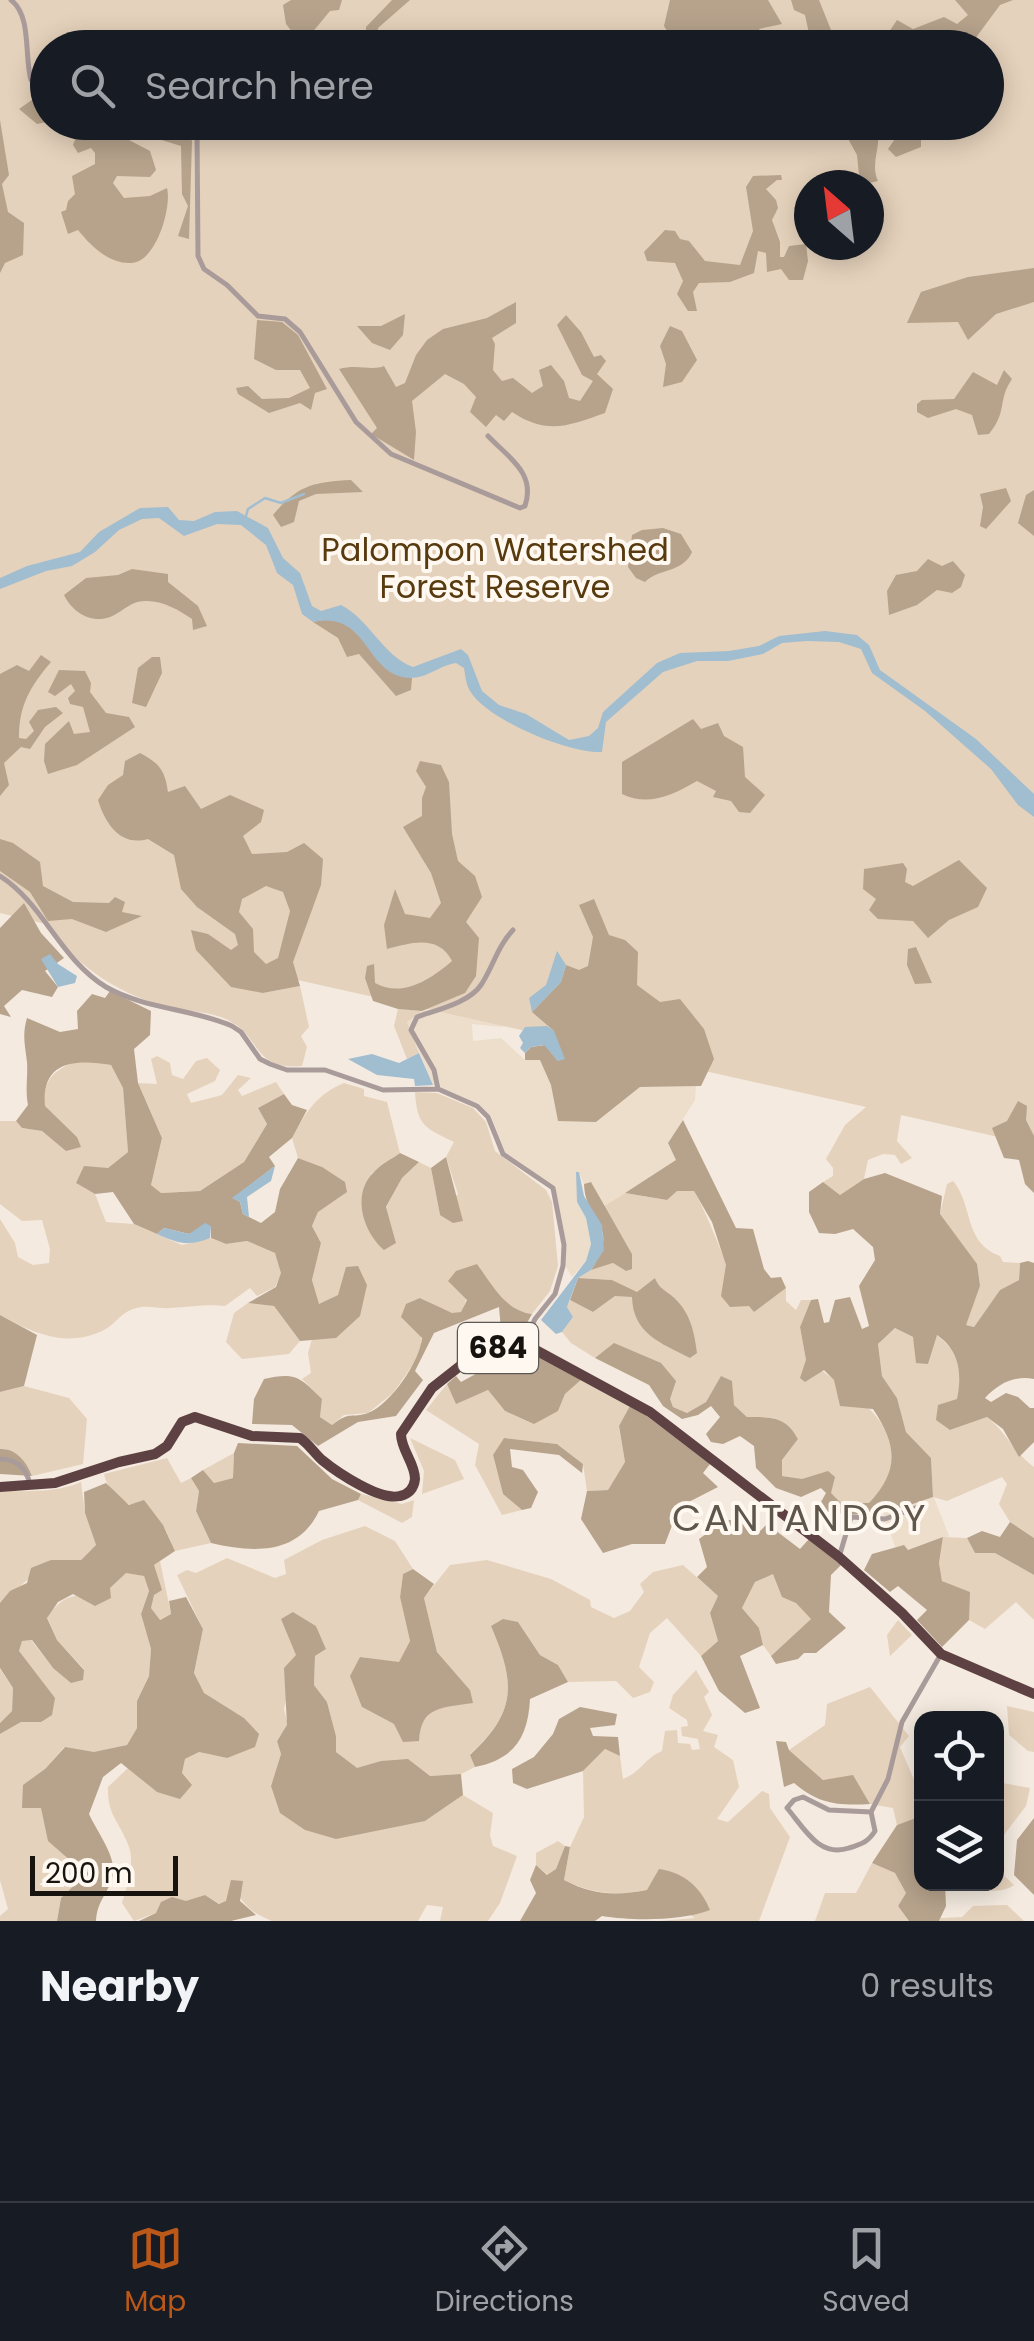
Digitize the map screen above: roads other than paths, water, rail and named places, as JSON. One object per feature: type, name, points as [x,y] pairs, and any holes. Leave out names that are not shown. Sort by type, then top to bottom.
[{"type":"highway","name":"684","points":[[0,1487],[31,1487],[72,1479],[155,1454],[167,1446],[182,1422],[195,1418],[252,1436],[300,1438],[348,1479],[386,1495],[404,1495],[410,1491],[415,1477],[401,1434],[432,1388],[482,1352],[524,1345],[635,1401],[840,1557],[942,1654],[1034,1694]]},
{"type":"street","points":[[10,0],[18,6],[24,20],[30,71]]},
{"type":"street","points":[[197,140],[198,256],[204,269],[258,316],[286,319],[300,332],[356,422],[391,454],[520,508],[530,490],[526,477],[488,436]]},
{"type":"street","points":[[0,876],[23,890],[68,952],[112,989],[163,1008],[232,1026],[242,1032],[260,1059],[287,1070],[325,1070],[382,1090],[438,1089],[477,1106],[488,1117],[503,1154],[553,1188],[564,1245],[563,1266],[555,1294],[535,1319],[524,1345]]},
{"type":"street","points":[[438,1089],[434,1070],[410,1030],[412,1023],[417,1017],[473,993],[512,930]]},
{"type":"street","points":[[0,1459],[9,1459],[22,1467],[31,1487]]},
{"type":"street","points":[[840,1557],[851,1517],[885,1519],[918,1507]]},
{"type":"street","points":[[870,1812],[829,1810],[803,1797],[787,1808],[818,1846],[836,1852],[868,1841],[875,1831],[870,1812],[888,1780],[902,1722],[942,1654]]},
{"type":"water","points":[[168,507],[179,520],[194,521],[215,512],[237,511],[268,528],[283,558],[300,573],[312,606],[321,611],[341,605],[360,619],[393,655],[413,667],[461,649],[468,655],[482,691],[499,705],[526,714],[569,740],[589,736],[598,728],[603,712],[657,663],[680,653],[729,651],[759,646],[779,636],[825,631],[857,635],[869,645],[880,670],[976,739],[1034,794],[1034,817],[1018,805],[991,769],[925,711],[872,673],[861,649],[839,642],[782,643],[763,654],[728,661],[697,661],[663,672],[606,722],[602,752],[570,747],[511,724],[479,702],[470,691],[464,668],[456,663],[416,677],[395,675],[346,625],[313,622],[302,614],[293,585],[277,573],[266,545],[241,525],[217,524],[184,536],[159,518],[142,519],[119,530],[72,566],[46,571],[0,589],[0,578],[27,566],[80,552],[99,532],[140,508]]},
{"type":"water","points":[[557,951],[566,965],[561,982],[532,1012],[529,998],[546,985]]},
{"type":"water","points":[[50,954],[77,976],[75,983],[58,987],[41,959]]},
{"type":"water","points":[[547,1026],[554,1031],[565,1059],[558,1061],[544,1045],[531,1047],[525,1053],[520,1048],[523,1043],[519,1036],[525,1027]]},
{"type":"water","points":[[419,1053],[433,1085],[415,1086],[414,1079],[377,1075],[348,1059],[372,1054],[399,1063]]},
{"type":"water","points":[[275,1166],[271,1181],[247,1197],[249,1217],[243,1214],[240,1202],[232,1198]]},
{"type":"water","points":[[576,1172],[584,1196],[602,1225],[604,1250],[591,1270],[578,1278],[567,1307],[573,1317],[556,1334],[541,1320],[586,1261],[591,1244],[586,1218],[577,1202]]},
{"type":"water","points":[[205,1223],[211,1226],[210,1238],[196,1242],[177,1242],[157,1234],[164,1228],[189,1234]]},
{"type":"waterway","points":[[246,516],[248,509],[265,498],[281,503],[304,494]]},
{"type":"district","name":"CANTANDOY","points":[[800,1518]]},
{"type":"park label","name":"Palompon Watershed Forest Reserve","points":[[495,568]]}]
